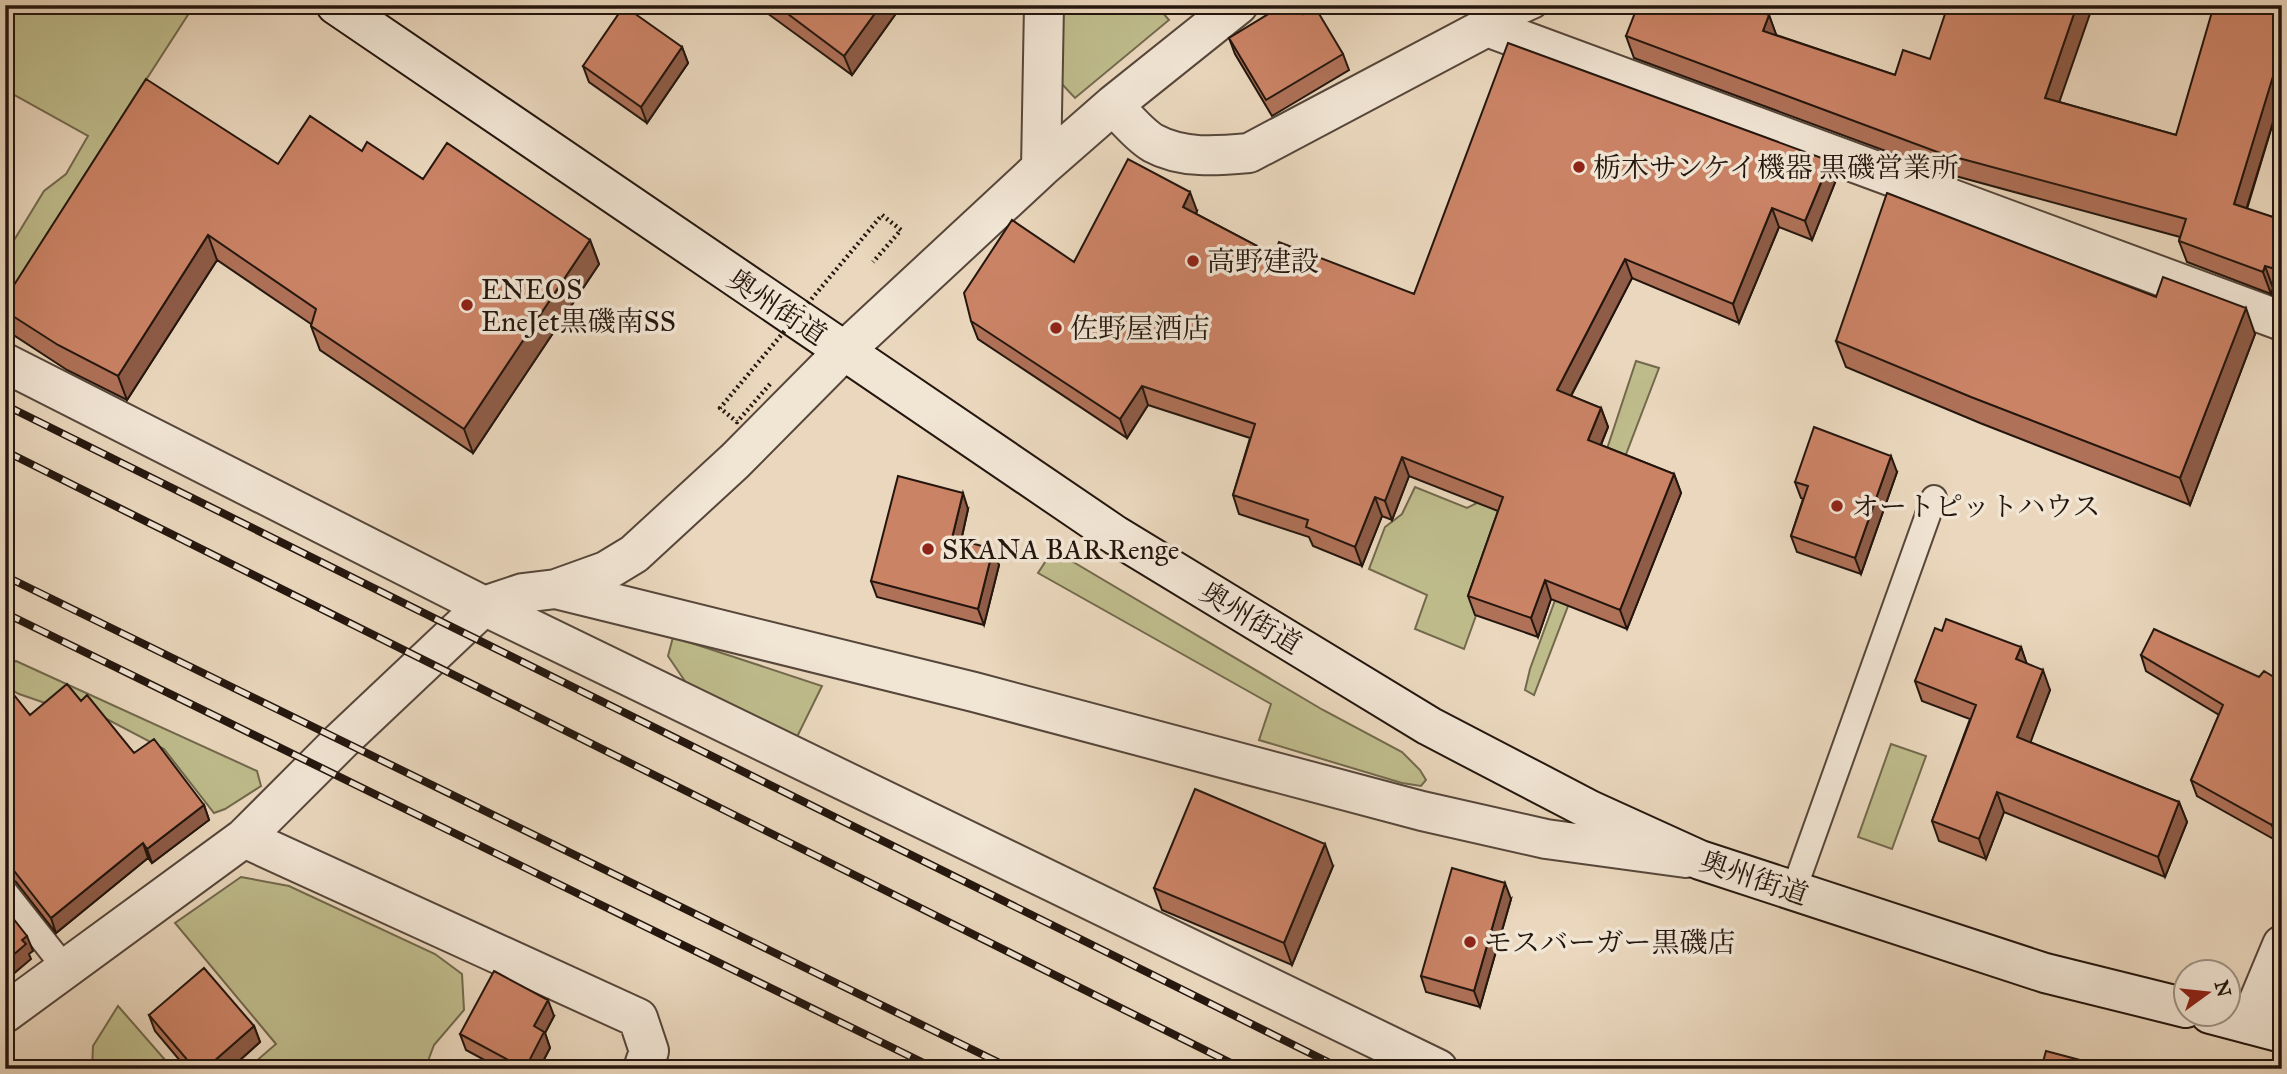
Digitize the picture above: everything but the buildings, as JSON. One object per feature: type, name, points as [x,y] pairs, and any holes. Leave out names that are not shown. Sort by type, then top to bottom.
[{"type":"street","name":"奥州街道","points":[[336,5],[1115,535],[1429,726],[1590,810],[1700,860],[2045,973],[2172,1005]]},
{"type":"street","points":[[1041,168],[1044,5]]},
{"type":"street","points":[[5,1013],[244,838],[333,749],[484,606],[523,593],[556,589],[606,571],[634,554],[735,461],[843,352],[1041,168],[1238,5]]},
{"type":"street","points":[[1113,106],[1151,142],[1175,152],[1216,156],[1249,153],[1487,27],[2282,321]]},
{"type":"street","points":[[5,363],[484,606],[1438,1069]]},
{"type":"street","points":[[556,589],[974,692],[1414,809],[1546,839],[1700,860]]},
{"type":"street","points":[[244,838],[638,1017],[649,1051],[643,1069]]},
{"type":"street","points":[[2242,1023],[2266,1029],[2282,944]]},
{"type":"lane","points":[[1487,27],[1535,5]]},
{"type":"lane","points":[[1793,892],[1934,498]]},
{"type":"lane","points":[[5,892],[65,968]]},
{"type":"path","points":[[770,384],[737,422],[720,408],[882,215],[901,230],[873,262]]},
{"type":"shaded area","points":[[5,5],[193,7],[104,145],[5,309],[5,255],[44,191],[66,174],[88,136],[5,92]]},
{"type":"shaded area","points":[[1063,5],[1156,5],[1169,20],[1075,98],[1060,82]]},
{"type":"shaded area","points":[[1636,361],[1659,368],[1534,695],[1525,690],[1530,669],[1581,529],[1519,496],[1464,649],[1415,629],[1427,595],[1369,569],[1385,527],[1402,514],[1415,487],[1467,508],[1489,497],[1601,467]]},
{"type":"shaded area","points":[[1053,550],[1323,710],[1402,752],[1426,780],[1421,786],[1402,783],[1259,740],[1271,704],[1038,573]]},
{"type":"shaded area","points":[[673,637],[822,686],[795,741],[691,690],[668,656]]},
{"type":"shaded area","points":[[16,661],[257,771],[261,786],[214,813],[164,749],[63,696],[45,703],[5,686],[5,669]]},
{"type":"shaded area","points":[[1891,744],[1926,756],[1892,849],[1858,837]]},
{"type":"shaded area","points":[[241,877],[289,886],[435,954],[462,974],[464,1010],[434,1045],[425,1069],[247,1069],[276,1044],[175,923]]},
{"type":"shaded area","points":[[118,1006],[173,1069],[92,1069],[93,1046]]},
{"type":"railway","points":[[5,405],[1342,1069]]},
{"type":"railway","points":[[5,451],[1243,1069]]},
{"type":"railway","points":[[5,576],[1012,1069]]},
{"type":"railway","points":[[5,613],[936,1069]]},
{"type":"place","name":"栃木サンケイ機器 黒磯営業所","points":[[1579,167]]},
{"type":"place","name":"高野建設","points":[[1193,261]]},
{"type":"place","name":"ENEOS EneJet黒磯南SS","points":[[467,305]]},
{"type":"place","name":"佐野屋酒店","points":[[1056,328]]},
{"type":"place","name":"オートピットハウス","points":[[1837,506]]},
{"type":"place","name":"SKANA BAR Renge","points":[[928,549]]},
{"type":"place","name":"モスバーガー黒磯店","points":[[1470,942]]}]
